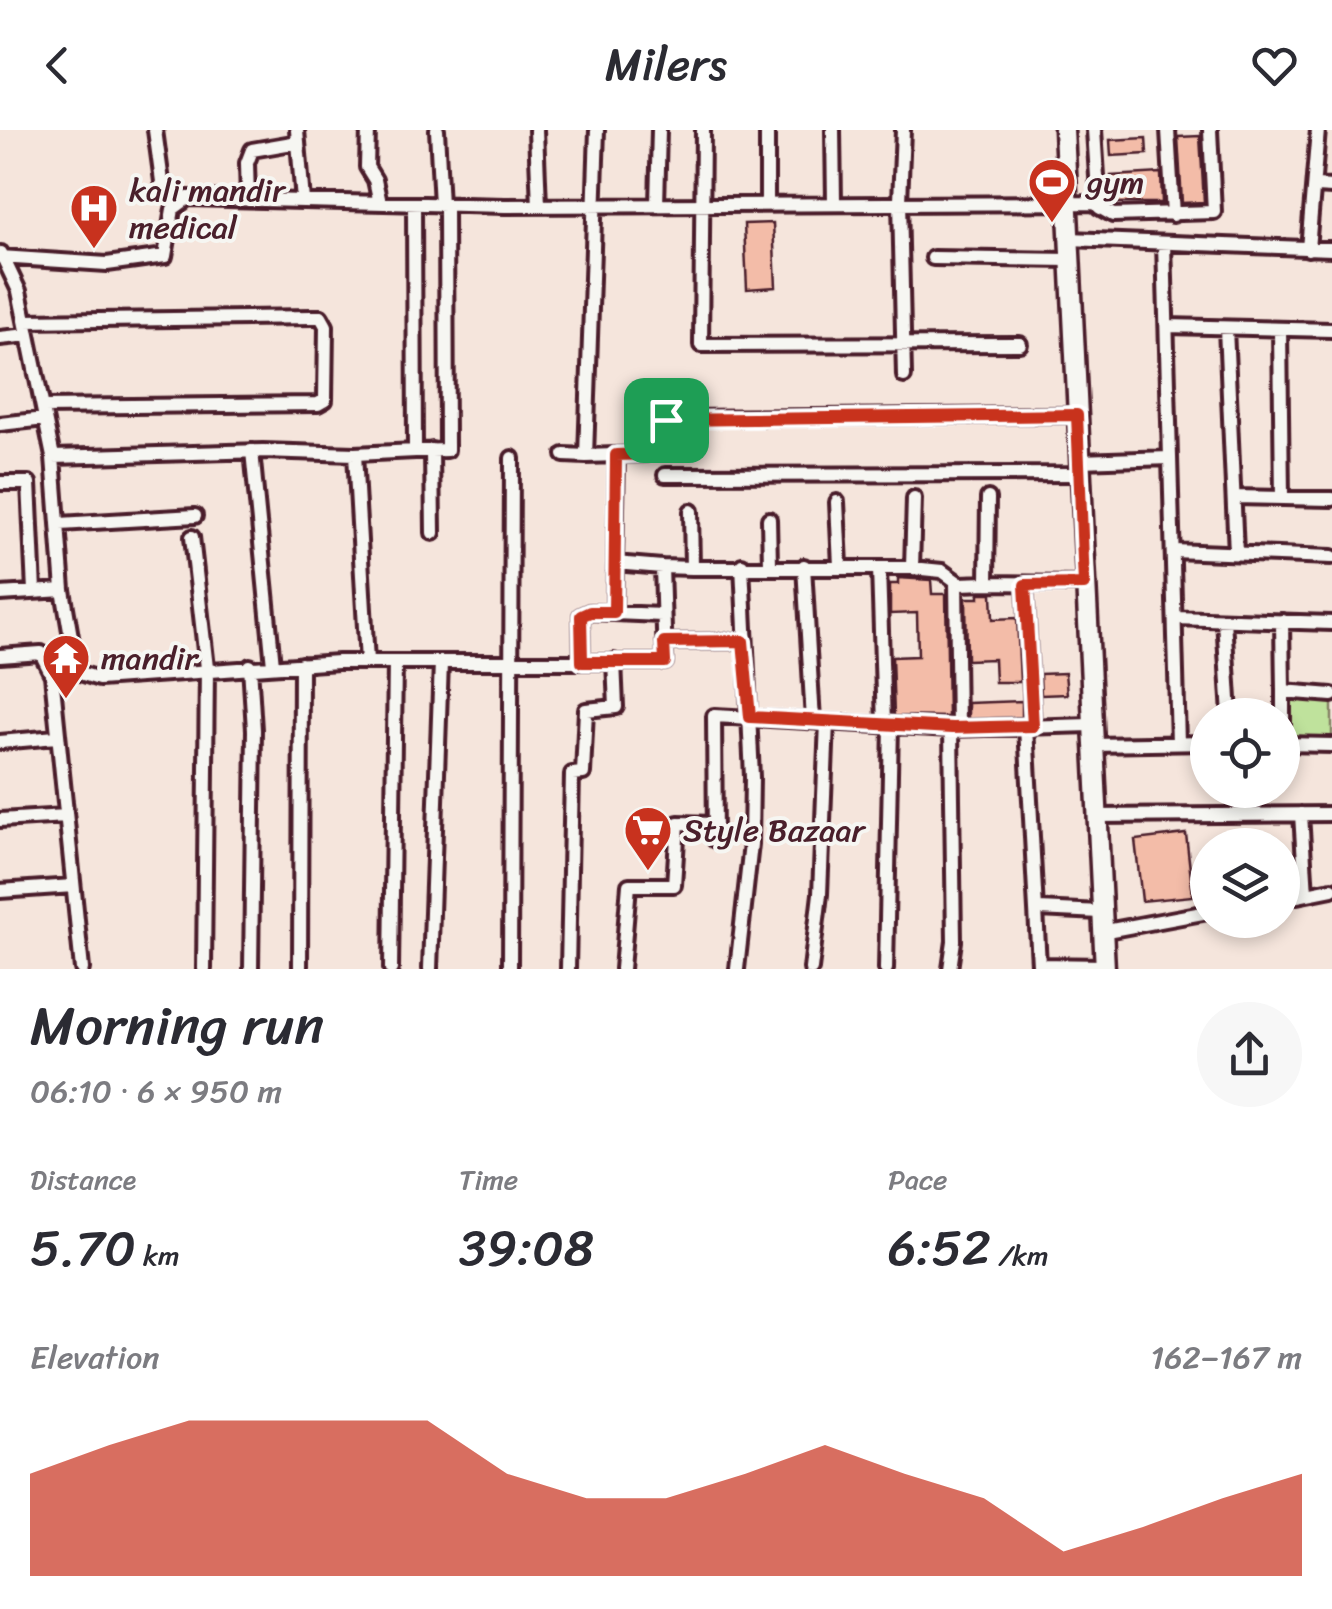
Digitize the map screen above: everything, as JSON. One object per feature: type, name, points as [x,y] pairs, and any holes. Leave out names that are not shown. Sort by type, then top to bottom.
[{"type":"street","points":[[155,130],[163,189],[182,201],[539,206],[900,201],[1099,203]]},
{"type":"street","points":[[368,130],[368,168],[380,204]]},
{"type":"street","points":[[53,457],[448,450],[443,205],[437,130]]},
{"type":"street","points":[[536,130],[539,206]]},
{"type":"street","points":[[586,456],[598,130]]},
{"type":"street","points":[[657,204],[659,130]]},
{"type":"street","points":[[703,130],[701,345],[1020,344]]},
{"type":"street","points":[[767,130],[768,203]]},
{"type":"street","points":[[834,130],[834,202]]},
{"type":"street","points":[[903,130],[900,201],[904,376]]},
{"type":"street","points":[[1025,585],[1039,965],[1104,968],[1064,130],[1075,130]]},
{"type":"street","points":[[1094,130],[1099,203],[1102,211],[1113,216],[1214,212],[1210,130]]},
{"type":"street","points":[[1168,130],[1174,215]]},
{"type":"street","points":[[1308,248],[1318,130]]},
{"type":"street","points":[[248,200],[247,162],[252,150],[298,136],[303,201]]},
{"type":"street","points":[[1316,186],[1332,187]]},
{"type":"street","points":[[1,255],[107,264],[164,256],[182,201]]},
{"type":"street","points":[[414,204],[414,451]]},
{"type":"street","points":[[1070,239],[1332,249]]},
{"type":"street","points":[[1164,243],[1178,742]]},
{"type":"street","points":[[1,255],[19,291],[53,457],[64,590],[78,672]]},
{"type":"street","points":[[933,258],[1070,260]]},
{"type":"street","points":[[0,338],[26,328],[312,316],[320,317],[326,326],[324,403],[44,413],[0,424]]},
{"type":"street","points":[[1167,326],[1332,330]]},
{"type":"street","points":[[1226,328],[1236,554]]},
{"type":"street","points":[[1280,329],[1282,498]]},
{"type":"street","points":[[564,455],[646,454],[654,450],[661,426],[673,418],[1077,415]]},
{"type":"street","points":[[432,450],[433,532]]},
{"type":"street","points":[[252,451],[272,665]]},
{"type":"street","points":[[356,454],[366,662]]},
{"type":"street","points":[[614,612],[616,455]]},
{"type":"street","points":[[510,969],[512,458]]},
{"type":"street","points":[[665,475],[1080,468],[1170,458]]},
{"type":"street","points":[[0,484],[55,480]]},
{"type":"street","points":[[28,483],[34,591]]},
{"type":"street","points":[[1234,497],[1332,498]]},
{"type":"street","points":[[912,568],[914,498]]},
{"type":"street","points":[[987,583],[988,498]]},
{"type":"street","points":[[838,502],[840,566]]},
{"type":"street","points":[[691,511],[692,568]]},
{"type":"street","points":[[60,524],[195,516]]},
{"type":"street","points":[[769,518],[770,565]]},
{"type":"street","points":[[192,537],[206,668],[204,969]]},
{"type":"street","points":[[1173,552],[1332,557]]},
{"type":"street","points":[[615,564],[912,568],[942,571],[956,581],[1084,584]]},
{"type":"street","points":[[737,969],[751,844],[750,717],[742,565]]},
{"type":"street","points":[[804,566],[820,722],[820,894],[811,969]]},
{"type":"street","points":[[52,675],[78,672],[99,678],[206,668],[366,662],[665,662],[662,567]]},
{"type":"street","points":[[879,568],[888,725],[886,969]]},
{"type":"street","points":[[950,969],[954,941],[956,581]]},
{"type":"street","points":[[0,594],[64,590]]},
{"type":"street","points":[[582,662],[581,616],[590,612],[662,615]]},
{"type":"street","points":[[1175,618],[1332,623]]},
{"type":"street","points":[[1224,620],[1229,698]]},
{"type":"street","points":[[1282,621],[1283,698]]},
{"type":"street","points":[[664,642],[743,641]]},
{"type":"street","points":[[0,656],[41,653],[52,675],[82,969]]},
{"type":"street","points":[[568,969],[572,774],[584,772],[586,710],[616,708],[614,661]]},
{"type":"street","points":[[392,969],[395,662]]},
{"type":"street","points":[[430,969],[441,662]]},
{"type":"street","points":[[300,969],[301,664]]},
{"type":"street","points":[[250,666],[254,730],[251,969]]},
{"type":"street","points":[[1283,691],[1332,695]]},
{"type":"street","points":[[715,840],[714,716],[955,728],[1091,726]]},
{"type":"street","points":[[0,742],[56,737]]},
{"type":"street","points":[[1092,745],[1190,742]]},
{"type":"street","points":[[1300,744],[1332,745]]},
{"type":"street","points":[[1301,814],[1306,894]]},
{"type":"street","points":[[1096,816],[1332,814]]},
{"type":"street","points":[[0,820],[66,816]]},
{"type":"street","points":[[622,969],[629,884],[674,885],[678,822],[715,824]]},
{"type":"street","points":[[0,891],[74,886]]},
{"type":"street","points":[[1300,895],[1332,890]]},
{"type":"street","points":[[1039,909],[1100,912]]},
{"type":"street","points":[[1101,932],[1190,915]]},
{"type":"green space","points":[[1292,697],[1332,698],[1332,738],[1300,737],[1300,698]]},
{"type":"building","points":[[1200,136],[1204,202],[1182,203],[1178,137]]},
{"type":"building","points":[[1146,138],[1147,154],[1111,156],[1110,140]]},
{"type":"building","points":[[1161,173],[1162,203],[1112,203],[1111,176]]},
{"type":"building","points":[[773,223],[776,287],[747,289],[744,224]]},
{"type":"building","points":[[898,578],[931,580],[932,594],[946,594],[948,717],[894,716],[892,657],[918,656],[917,613],[890,614],[890,584],[898,584]]},
{"type":"building","points":[[979,593],[992,593],[993,619],[1017,618],[1020,682],[995,682],[994,659],[967,660],[966,598],[979,598]]},
{"type":"building","points":[[1065,673],[1067,694],[1041,695],[1040,674]]},
{"type":"building","points":[[1022,701],[1022,717],[968,719],[968,703]]},
{"type":"building","points":[[1186,834],[1190,896],[1142,901],[1135,840]]},
{"type":"place","name":"gym","points":[[1052,224]]},
{"type":"place","name":"kali mandir medical","points":[[94,250]]},
{"type":"place","name":"mandir","points":[[66,700]]},
{"type":"place","name":"Style Bazaar","points":[[648,872]]},
{"type":"route","points":[[1077,415],[1084,584],[1025,585],[1033,726],[952,728],[750,717],[743,641],[664,642],[665,662],[582,662],[578,622],[581,616],[614,612],[616,455],[654,450],[666,420],[1077,415]]}]
